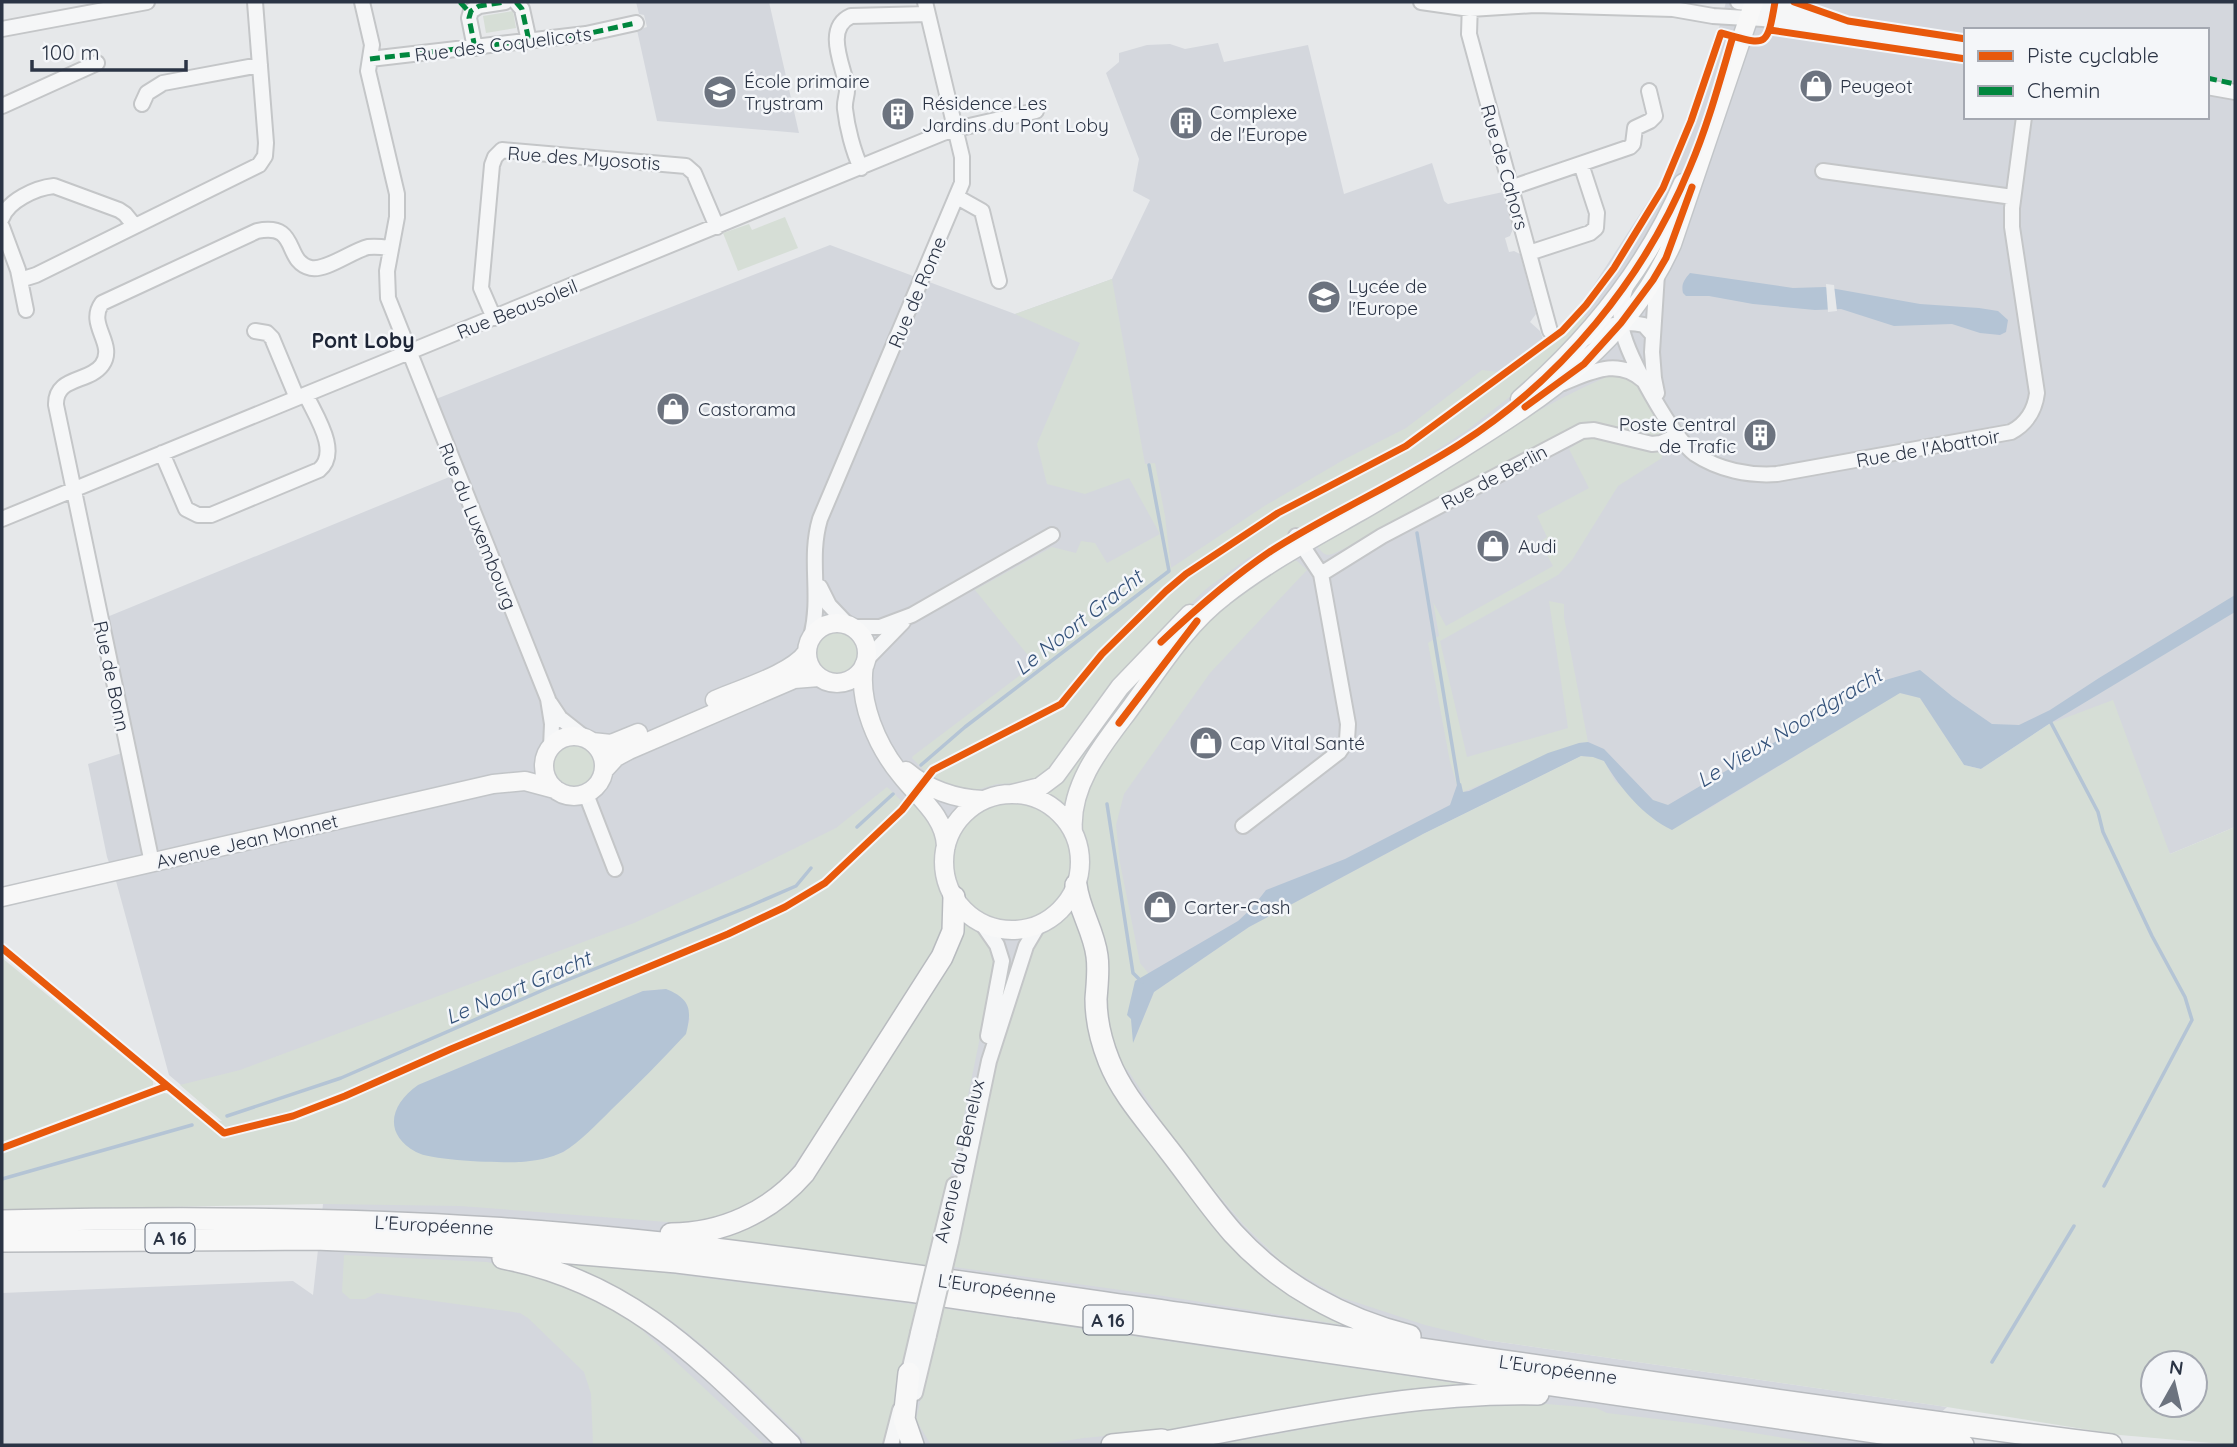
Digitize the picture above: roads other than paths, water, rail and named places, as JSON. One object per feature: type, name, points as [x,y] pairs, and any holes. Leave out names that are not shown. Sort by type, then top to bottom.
[{"type":"highway","points":[[1076,885],[1079,905],[1096,951],[1097,1018],[1103,1045],[1114,1073],[1225,1224],[1254,1254],[1281,1276],[1343,1312],[1405,1335],[1447,1344],[1603,1367],[1771,1399]]},
{"type":"highway","points":[[434,1225],[677,1234],[722,1227],[766,1207],[786,1192],[810,1166],[942,957],[953,931],[954,897]]},
{"type":"highway","name":"L'Européenne","points":[[2,1221],[254,1218],[434,1225],[605,1238],[821,1263],[2111,1445]]},
{"type":"highway","name":"L'Européenne","points":[[2,1241],[229,1238],[338,1240],[614,1256],[860,1284],[1964,1445]]},
{"type":"highway","points":[[338,1240],[518,1261],[575,1279],[627,1305],[683,1344],[790,1445]]},
{"type":"highway","points":[[627,1305],[778,1445]]},
{"type":"highway","points":[[907,1440],[904,1413],[909,1373]]},
{"type":"highway","points":[[1148,1445],[1416,1399],[1511,1394],[1572,1396],[1874,1432]]},
{"type":"highway","points":[[1112,1445],[1204,1435]]},
{"type":"main road","points":[[983,800],[960,818],[951,831],[946,846],[944,871],[954,897],[965,912],[981,922],[1008,930],[1040,924],[1060,910],[1076,885],[1080,860],[1072,814],[1075,798],[1093,762],[1186,634],[1221,598],[1298,540],[1373,504],[1558,384],[1590,359],[1621,323],[1658,272],[1678,230],[1745,7]]},
{"type":"main road","points":[[887,753],[926,785],[957,796],[983,800],[1040,787],[1060,770],[1120,687],[1161,642],[1228,582],[1470,438],[1528,393],[1579,343],[1627,282],[1661,228],[1690,166],[1745,7]]},
{"type":"main road","points":[[865,663],[852,679],[841,682],[794,679],[625,752],[613,760],[604,770],[599,784],[586,794],[571,796],[555,789],[546,775],[544,764],[549,751],[566,737],[611,744],[633,735],[786,669],[800,660],[819,629],[827,624],[839,623],[850,626],[864,640],[867,652],[863,691],[871,720],[901,775],[941,824],[946,846]]},
{"type":"main road","points":[[809,644],[809,665],[824,679],[850,696],[871,720]]},
{"type":"main road","points":[[588,740],[602,754],[604,770]]},
{"type":"main road","name":"Avenue Jean Monnet","points":[[2,897],[493,784],[525,772],[549,751]]},
{"type":"main road","name":"Avenue Jean Monnet","points":[[493,784],[525,781],[555,789]]},
{"type":"main road","points":[[1012,794],[1030,796],[1049,805],[1063,817],[1073,832]]},
{"type":"street","points":[[2,29],[147,2]]},
{"type":"street","points":[[20,280],[36,275],[259,165],[266,148],[255,2]]},
{"type":"street","name":"Rue du Luxembourg","points":[[362,2],[372,45],[368,71],[396,188],[397,217],[386,278],[388,298],[548,699],[560,718],[588,740]]},
{"type":"street","points":[[475,48],[469,18],[471,11],[479,6],[505,2]]},
{"type":"street","points":[[516,2],[522,9],[529,41]]},
{"type":"street","points":[[1421,2],[1495,9],[1535,5],[1745,7],[1863,32]]},
{"type":"street","points":[[1514,2],[1535,5]]},
{"type":"street","name":"Rue de Cahors","points":[[1470,5],[1469,34],[1550,331]]},
{"type":"street","points":[[1745,7],[1863,32],[1964,48]]},
{"type":"street","points":[[861,168],[845,108],[847,90],[838,48],[840,26],[851,16],[926,8]]},
{"type":"street","name":"Rue de Rome","points":[[809,644],[817,604],[814,552],[820,519],[962,183],[963,162],[926,8]]},
{"type":"street","name":"Rue des Coquelicots","points":[[370,60],[592,33],[636,23]]},
{"type":"street","points":[[2,103],[97,63]]},
{"type":"street","points":[[142,104],[147,93],[163,83],[260,65]]},
{"type":"street","points":[[2209,87],[2235,92]]},
{"type":"street","points":[[1510,188],[1632,145],[1635,128],[1655,116],[1649,91]]},
{"type":"street","name":"Rue Beausoleil","points":[[2,519],[956,129],[1036,111]]},
{"type":"street","name":"Rue de l'Abattoir","points":[[1627,282],[1620,308],[1621,323],[1626,341],[1647,385],[1677,436],[1693,452],[1714,464],[1741,473],[1772,475],[2000,436],[2016,430],[2034,407],[2036,387],[2013,234],[2013,197],[2024,119]]},
{"type":"street","name":"Rue des Myosotis","points":[[494,318],[481,287],[492,165],[502,150],[686,166],[694,173],[717,227]]},
{"type":"street","points":[[1529,253],[1590,233],[1596,228],[1597,213],[1581,164]]},
{"type":"street","points":[[1823,171],[2013,197]]},
{"type":"street","points":[[2,218],[9,204],[54,186],[119,210],[134,225]]},
{"type":"street","points":[[957,197],[982,211],[999,281]]},
{"type":"street","points":[[2,227],[20,280],[26,310]]},
{"type":"street","name":"Rue de Bonn","points":[[152,863],[56,399],[64,386],[94,371],[103,363],[106,347],[96,320],[103,303],[263,230],[276,230],[284,234],[299,261],[312,268],[321,267],[366,248],[391,248]]},
{"type":"street","name":"Rue de l'Abattoir","points":[[1658,272],[1653,335],[1654,378],[1666,417]]},
{"type":"street","points":[[1579,343],[1599,329],[1621,323],[1644,325],[1653,335]]},
{"type":"street","points":[[162,453],[186,509],[198,515],[211,515],[319,470],[324,465],[328,458],[328,447],[272,338],[264,332],[256,331]]},
{"type":"street","name":"Rue de l'Abattoir","points":[[1558,384],[1598,369],[1616,367],[1631,371],[1647,385]]},
{"type":"street","name":"Rue de Berlin","points":[[1321,574],[1382,536],[1582,431],[1594,430],[1652,444],[1677,436]]},
{"type":"street","points":[[850,626],[880,627],[912,615],[1052,535]]},
{"type":"street","points":[[1243,826],[1334,757],[1347,740],[1348,724],[1321,574],[1298,540]]},
{"type":"street","name":"Rue de Rome","points":[[816,576],[829,605],[850,626]]},
{"type":"street","points":[[865,663],[888,635],[912,615]]},
{"type":"street","name":"Rue du Luxembourg","points":[[548,699],[553,728],[549,751]]},
{"type":"street","points":[[586,794],[615,869]]},
{"type":"street","name":"Avenue du Benelux","points":[[946,1240],[1002,967],[1000,950],[981,922]]},
{"type":"street","name":"Avenue du Benelux","points":[[907,1440],[924,1334],[989,1061],[1027,942],[1040,924]]},
{"type":"street","name":"Avenue du Benelux","points":[[891,1445],[909,1373],[924,1334]]},
{"type":"water","points":[[1690,273],[1793,288],[1825,287],[1920,304],[1998,311],[2008,320],[2006,332],[2000,335],[1980,333],[1952,324],[1894,326],[1841,309],[1815,310],[1753,304],[1709,296],[1686,296],[1683,293],[1683,285]]},
{"type":"water","points":[[2235,595],[2235,612],[2049,724],[1981,769],[1964,765],[1920,698],[1900,693],[1672,830],[1651,817],[1633,800],[1604,761],[1581,756],[1423,834],[1249,927],[1154,992],[1133,1043],[1131,1019],[1127,1015],[1135,981],[1238,921],[1266,890],[1345,859],[1450,805],[1457,785],[1461,783],[1463,792],[1469,791],[1548,753],[1588,742],[1604,749],[1653,800],[1668,805],[1875,683],[1920,670],[1992,724],[2019,725],[2050,710]]},
{"type":"water","points":[[666,989],[681,997],[688,1006],[686,1034],[594,1127],[563,1152],[543,1159],[521,1162],[451,1159],[416,1152],[398,1136],[394,1118],[397,1110],[418,1085],[643,991]]},
{"type":"waterway","name":"Le Noort Gracht","points":[[921,765],[965,727],[1169,571],[1149,465]]},
{"type":"waterway","points":[[1417,533],[1459,787]]},
{"type":"waterway","points":[[2050,721],[2098,812],[2103,832],[2152,936],[2185,997],[2192,1020],[2104,1186]]},
{"type":"waterway","name":"Le Noort Gracht","points":[[857,827],[893,794]]},
{"type":"waterway","points":[[1107,804],[1133,973],[1142,982]]},
{"type":"waterway","name":"Le Noort Gracht","points":[[227,1116],[341,1078],[550,987],[750,906],[796,886],[811,868]]},
{"type":"waterway","name":"Le Noort Gracht","points":[[2,1179],[192,1125]]},
{"type":"waterway","points":[[1992,1362],[2074,1226]]},
{"type":"place","name":"Peugeot","points":[[1816,86]]},
{"type":"place","name":"École primaire Trystram","points":[[720,92]]},
{"type":"place","name":"Résidence Les Jardins du Pont Loby","points":[[898,114]]},
{"type":"place","name":"Complexe de l'Europe","points":[[1186,123]]},
{"type":"place","name":"Lycée de l'Europe","points":[[1324,297]]},
{"type":"place","name":"Castorama","points":[[673,409]]},
{"type":"place","name":"Poste Central de Trafic","points":[[1760,435]]},
{"type":"place","name":"Audi","points":[[1493,546]]},
{"type":"place","name":"Cap Vital Santé","points":[[1206,743]]},
{"type":"place","name":"Carter-Cash","points":[[1160,907]]},
{"type":"district","name":"Pont Loby","points":[[363,340]]},
{"type":"water label","name":"Le Vieux Noordgracht","points":[[1789,727]]}]
